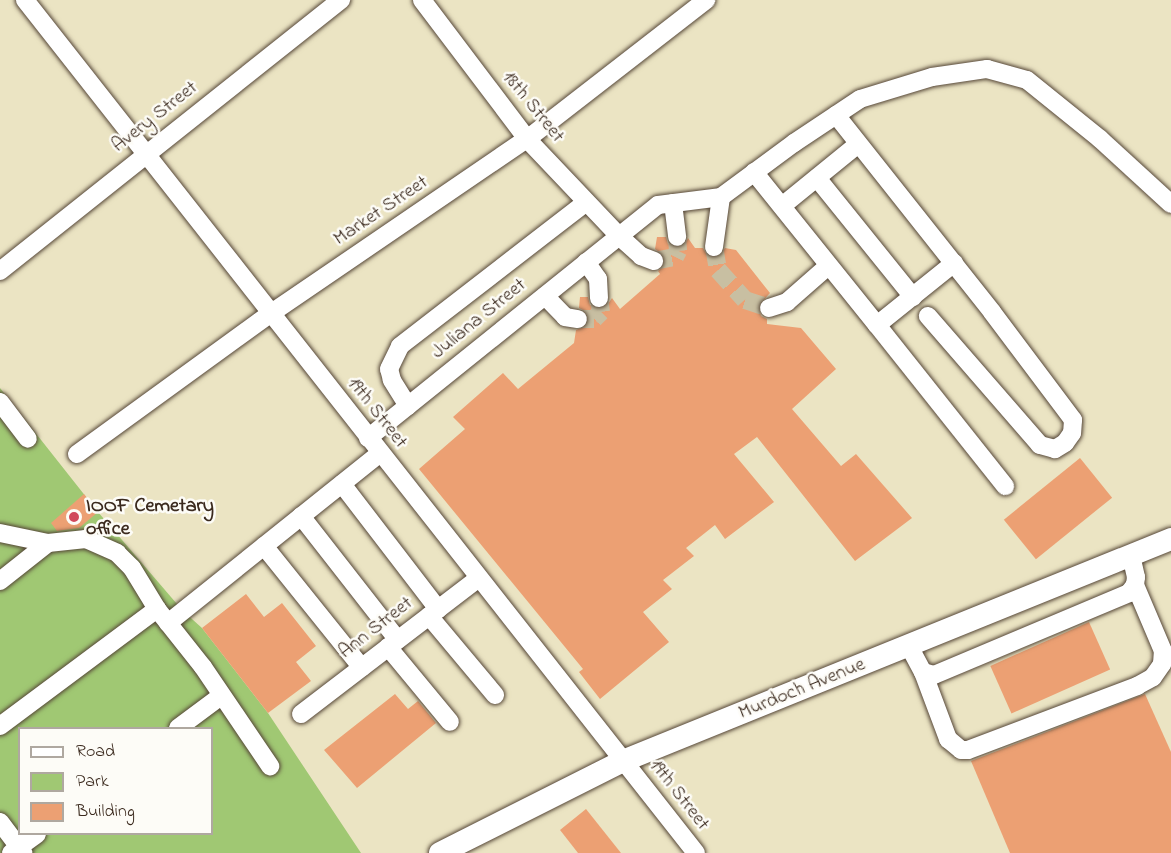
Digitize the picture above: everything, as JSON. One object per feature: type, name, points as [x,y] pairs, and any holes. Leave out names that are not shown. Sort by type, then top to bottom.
[{"type":"main road","name":"Murdoch Avenue","points":[[440,853],[623,761],[1171,539]]},
{"type":"street","name":"19th Street","points":[[25,0],[696,853]]},
{"type":"street","name":"Avery Street","points":[[0,271],[145,153],[341,0]]},
{"type":"street","name":"18th Street","points":[[422,0],[527,139],[619,236],[640,256],[654,261]]},
{"type":"street","name":"Market Street","points":[[77,454],[270,314],[527,139],[706,0]]},
{"type":"street","points":[[714,247],[721,197],[860,99],[932,77],[987,69],[1027,80],[1100,139],[1171,204]]},
{"type":"street","points":[[836,115],[857,145],[954,263],[1073,420],[1072,433],[1065,443],[1055,449],[1040,445],[928,316]]},
{"type":"street","points":[[782,206],[857,145]]},
{"type":"street","points":[[754,172],[1005,486]]},
{"type":"street","points":[[817,178],[913,297]]},
{"type":"street","name":"Juliana Street","points":[[368,438],[658,205],[721,197]]},
{"type":"street","points":[[408,406],[392,380],[389,369],[400,346],[586,201]]},
{"type":"street","points":[[673,203],[676,237]]},
{"type":"street","points":[[586,262],[598,279],[599,298]]},
{"type":"street","points":[[877,325],[954,263]]},
{"type":"street","points":[[769,308],[787,302],[828,267]]},
{"type":"street","points":[[544,296],[565,317],[578,319]]},
{"type":"street","points":[[0,402],[28,439]]},
{"type":"street","points":[[0,726],[264,546],[380,453]]},
{"type":"street","points":[[342,484],[495,694]]},
{"type":"street","points":[[301,516],[450,722]]},
{"type":"street","points":[[0,533],[48,543],[86,539],[117,554],[132,568],[162,616],[203,667],[270,766]]},
{"type":"street","points":[[0,581],[48,543]]},
{"type":"street","points":[[264,546],[362,668]]},
{"type":"street","points":[[909,646],[923,672],[948,739],[961,750],[968,750],[1137,686],[1153,677],[1162,664],[1163,651],[1135,585],[1131,556]]},
{"type":"street","name":"Ann Street","points":[[301,714],[479,578]]},
{"type":"street","points":[[923,672],[934,675],[1118,599],[1129,593],[1135,585]]},
{"type":"street","points":[[181,727],[221,696]]},
{"type":"street","points":[[0,822],[18,851],[36,835]]},
{"type":"green space","points":[[0,388],[98,512],[183,611],[202,628],[268,713],[361,853],[0,853]]},
{"type":"building","points":[[657,237],[666,237],[668,244],[678,248],[684,246],[688,238],[695,248],[703,248],[712,258],[719,257],[725,248],[736,250],[770,293],[758,306],[761,316],[767,319],[767,324],[801,328],[836,369],[792,409],[841,466],[856,454],[912,518],[855,561],[757,437],[734,454],[774,502],[725,539],[715,525],[686,548],[694,556],[663,580],[672,589],[643,612],[669,642],[600,699],[579,672],[583,669],[419,469],[465,429],[453,417],[503,373],[518,389],[574,343],[576,330],[586,326],[589,320],[585,311],[579,308],[580,297],[588,297],[590,305],[599,309],[606,307],[612,298],[620,309],[660,274],[658,271],[664,266],[665,260],[662,254],[655,249]]},
{"type":"building","points":[[1080,458],[1112,498],[1036,559],[1004,520]]},
{"type":"building","name":"IOOF Cemetary office","points":[[84,494],[98,512],[79,528],[57,531],[51,523]]},
{"type":"building","points":[[246,594],[264,617],[282,603],[316,646],[296,662],[311,681],[268,713],[202,628]]},
{"type":"building","points":[[1089,622],[1110,670],[1011,713],[990,666]]},
{"type":"building","points":[[395,694],[408,709],[418,701],[436,723],[357,788],[324,750]]},
{"type":"building","points":[[1145,694],[1171,752],[1171,853],[1010,853],[971,761]]},
{"type":"building","points":[[586,809],[621,853],[578,853],[560,830]]},
{"type":"tunnel","points":[[654,261],[675,257],[678,251],[677,237]]},
{"type":"tunnel","points":[[714,247],[718,270],[745,300],[769,308]]},
{"type":"tunnel","points":[[578,319],[594,319],[601,312],[599,298]]},
{"type":"place","name":"IOOF Cemetary office","points":[[74,517]]}]
